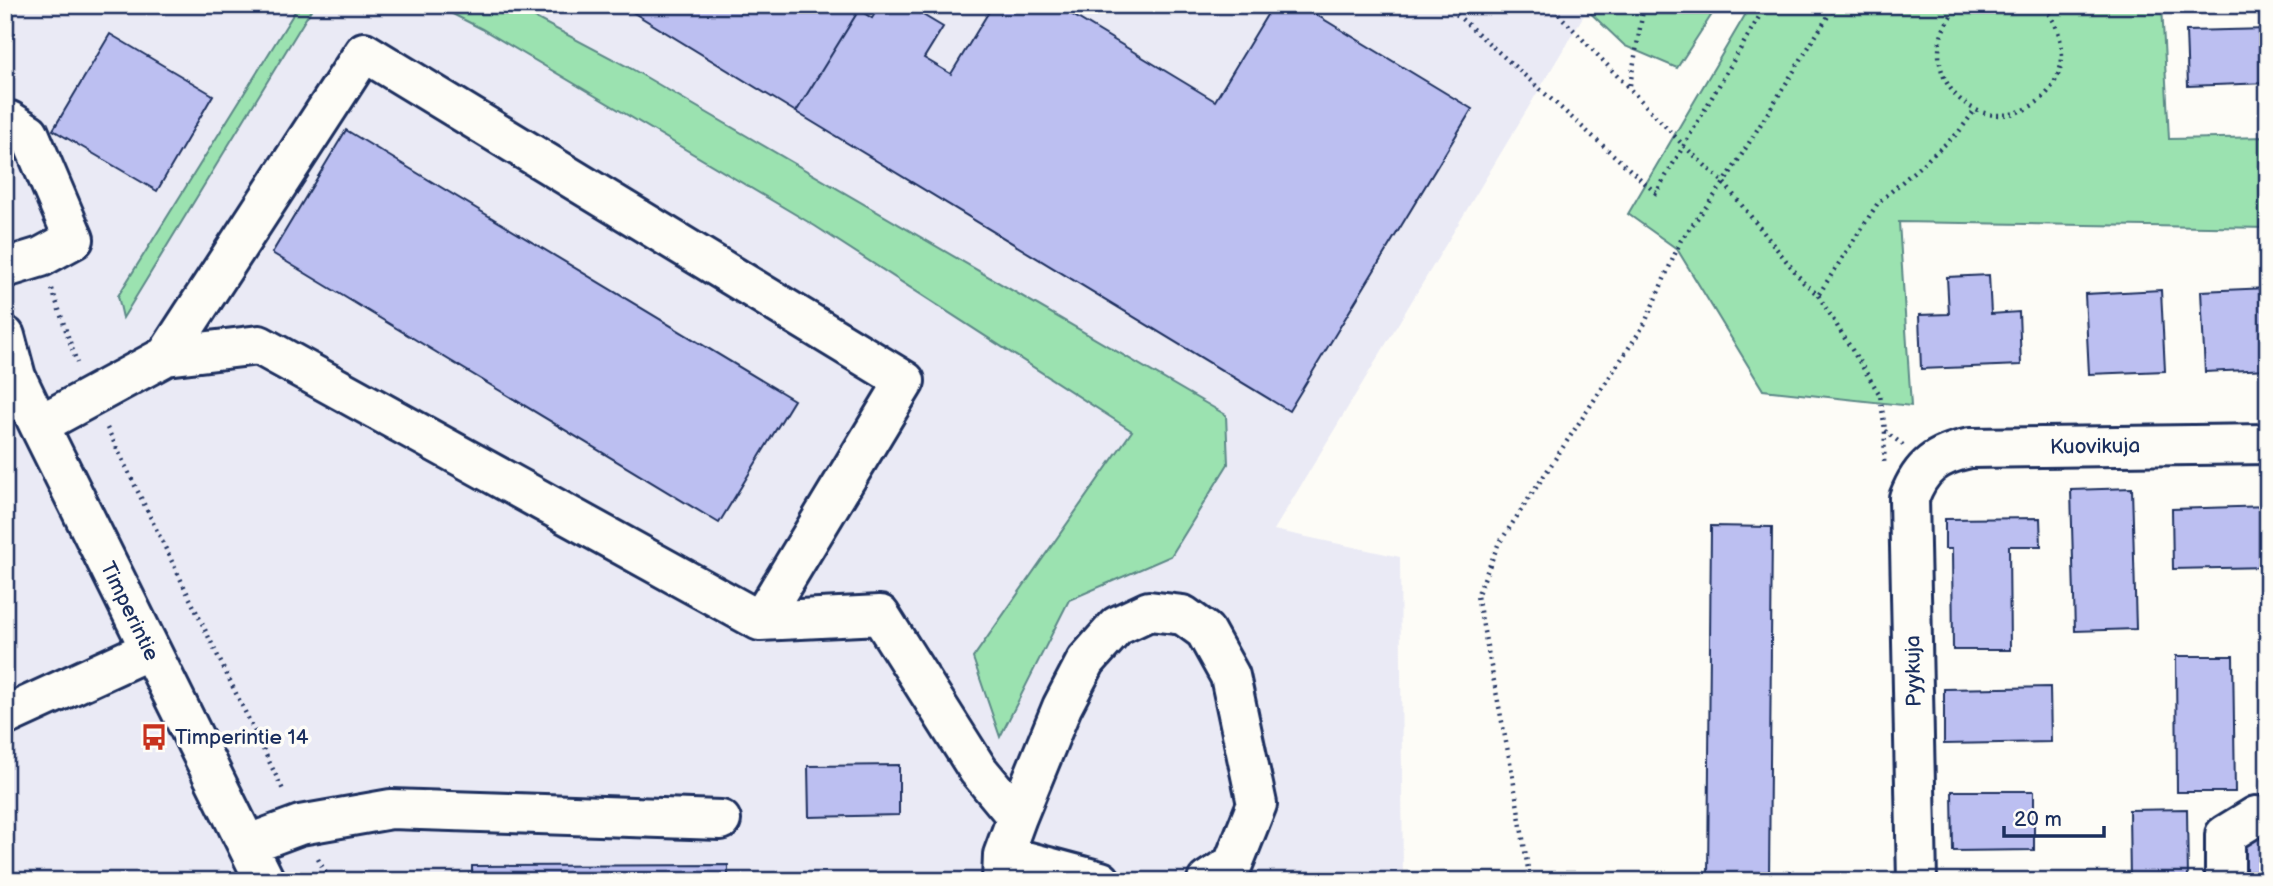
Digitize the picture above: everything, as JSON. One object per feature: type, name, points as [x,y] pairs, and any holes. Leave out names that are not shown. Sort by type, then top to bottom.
[{"type":"street","points":[[166,356],[363,52],[905,381],[760,621]]},
{"type":"street","points":[[5,121],[10,121],[29,134],[74,239],[41,257],[5,268]]},
{"type":"street","name":"Timperintie","points":[[5,336],[11,378],[39,425],[265,881]]},
{"type":"street","points":[[39,425],[166,356],[259,345],[760,621],[880,615],[978,770],[1017,817]]},
{"type":"street","name":"Kuovikuja","points":[[1926,465],[1948,452],[1970,448],[2268,444]]},
{"type":"street","name":"Pyykuja","points":[[1917,881],[1909,498],[1916,479],[1926,465]]},
{"type":"street","points":[[1101,881],[1003,868],[1017,817],[1062,707],[1086,662],[1117,626],[1149,611],[1183,615],[1205,631],[1230,676],[1257,804],[1233,863],[1207,881]]},
{"type":"street","points":[[5,716],[149,650]]},
{"type":"street","points":[[248,844],[300,825],[391,809],[721,820]]},
{"type":"street","points":[[2225,881],[2225,835],[2256,816]]},
{"type":"path","points":[[1446,5],[1656,193],[1766,5]]},
{"type":"path","points":[[1550,5],[1630,86],[1684,146],[1724,183],[1804,283],[1818,295],[1880,395],[1885,430]]},
{"type":"path","points":[[1630,86],[1644,5]]},
{"type":"path","points":[[1530,881],[1512,772],[1477,596],[1498,545],[1644,325],[1681,240],[1724,183],[1835,5]]},
{"type":"path","points":[[2041,7],[2064,5]]},
{"type":"path","points":[[1958,6],[1942,30],[1938,49],[1940,67],[1947,85],[1959,99],[1975,110],[1993,115],[2012,114],[2031,107],[2046,95],[2056,79],[2062,51],[2055,24],[2041,7]]},
{"type":"path","points":[[1818,295],[1878,203],[1958,133],[1975,110]]},
{"type":"path","points":[[41,257],[74,358],[92,397],[300,825],[330,881]]},
{"type":"shaded area","points":[[5,5],[1590,5],[1274,530],[1400,557],[1403,881],[5,881]]},
{"type":"green space","points":[[299,5],[314,5],[123,318],[118,296]]},
{"type":"green space","points":[[435,5],[511,5],[632,69],[1226,415],[1228,464],[1171,556],[1069,600],[1000,737],[973,658],[1132,431],[815,226],[482,29]]},
{"type":"green space","points":[[1582,5],[1718,5],[1677,68],[1625,46]]},
{"type":"green space","points":[[1751,5],[2162,5],[2169,139],[2268,137],[2268,228],[1899,222],[1911,406],[1763,390],[1677,249],[1628,214]]},
{"type":"building","points":[[621,5],[862,5],[796,112]]},
{"type":"building","points":[[880,5],[906,5],[943,27],[924,58],[951,74],[993,5],[1056,5],[1215,101],[1273,5],[1300,5],[1472,109],[1289,411],[796,112],[859,10],[872,18]]},
{"type":"building","points":[[2268,29],[2268,83],[2188,86],[2186,31]]},
{"type":"building","points":[[110,34],[213,95],[157,191],[53,130]]},
{"type":"building","points":[[346,130],[794,400],[719,523],[272,253]]},
{"type":"building","points":[[1989,275],[1991,314],[2019,312],[2021,365],[1921,369],[1919,315],[1949,314],[1947,277]]},
{"type":"building","points":[[2268,288],[2268,369],[2205,372],[2201,291]]},
{"type":"building","points":[[2161,290],[2165,371],[2089,374],[2085,294]]},
{"type":"building","points":[[2132,488],[2136,629],[2075,631],[2071,490]]},
{"type":"building","points":[[2268,506],[2268,567],[2173,569],[2172,509]]},
{"type":"building","points":[[2040,518],[2041,546],[2009,546],[2010,650],[1953,650],[1952,549],[1945,549],[1945,519]]},
{"type":"building","points":[[1711,526],[1772,527],[1769,881],[1708,881]]},
{"type":"building","points":[[2176,656],[2233,656],[2235,792],[2177,792]]},
{"type":"building","points":[[2050,687],[2051,742],[1944,744],[1944,689]]},
{"type":"building","points":[[899,765],[899,815],[809,817],[808,766]]},
{"type":"building","points":[[1952,791],[2034,791],[2034,850],[1953,851]]},
{"type":"building","points":[[2187,809],[2188,881],[2130,881],[2129,810]]},
{"type":"building","points":[[2238,834],[2268,834],[2268,881],[2239,881]]},
{"type":"building","points":[[728,865],[728,881],[472,881],[472,866]]},
{"type":"place","name":"Timperintie 14","points":[[154,737]]}]
